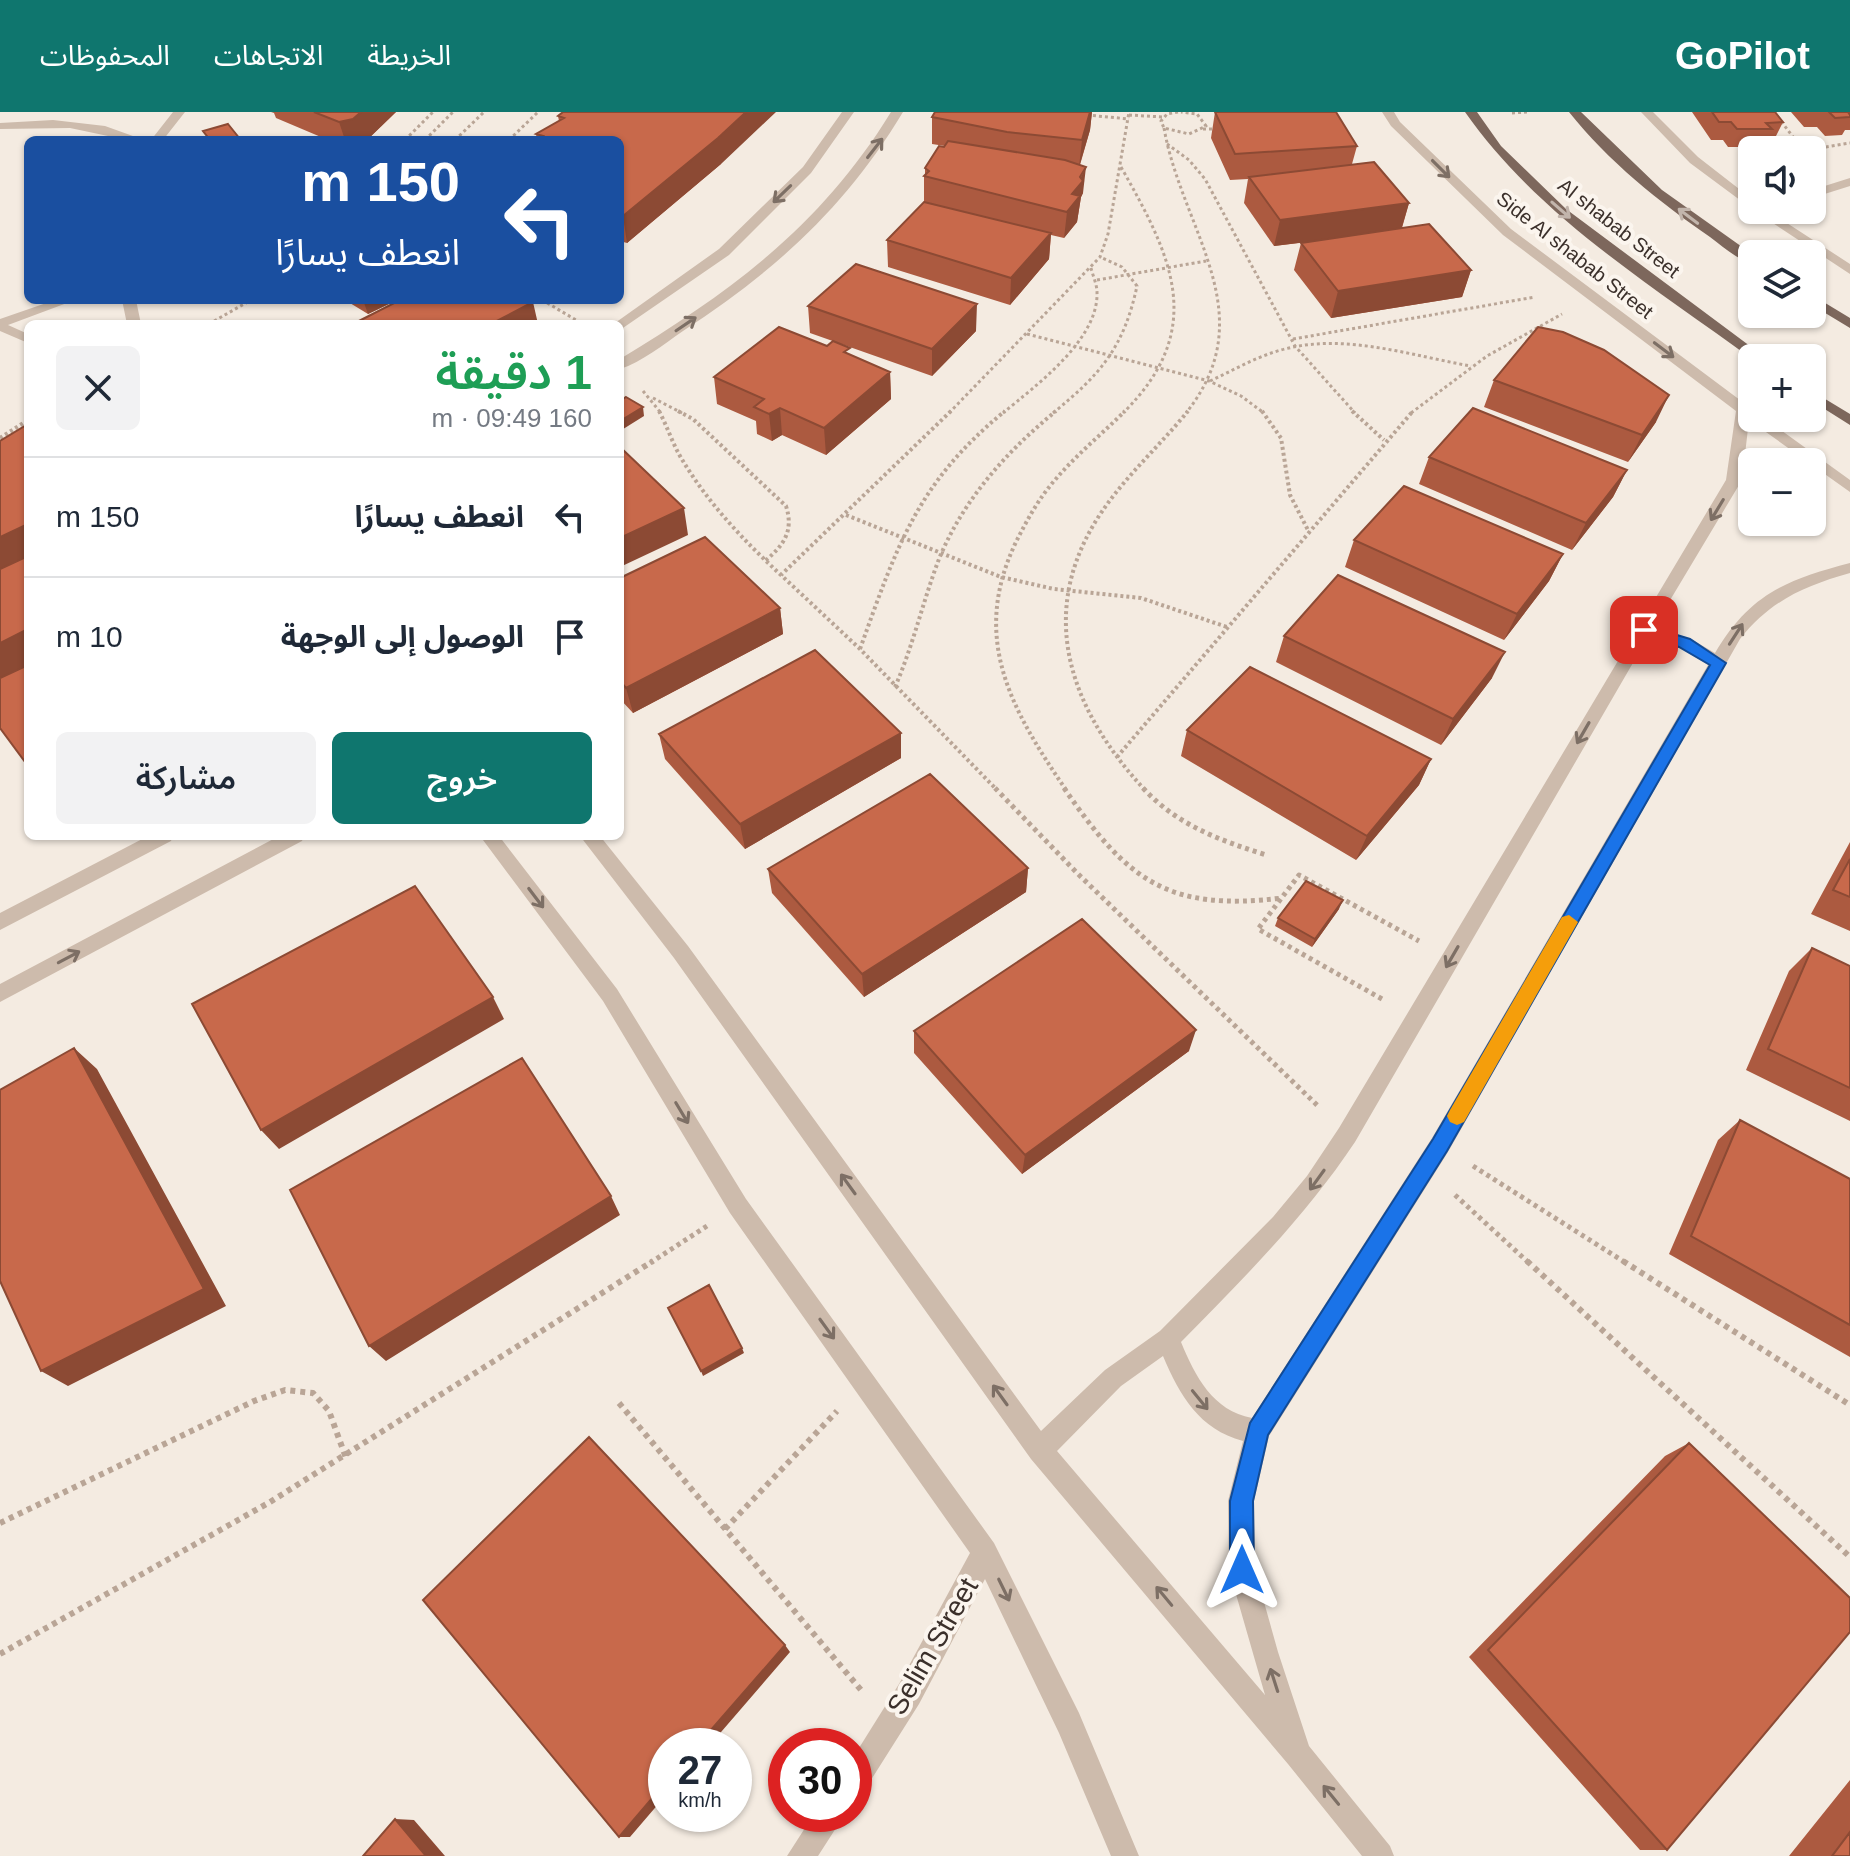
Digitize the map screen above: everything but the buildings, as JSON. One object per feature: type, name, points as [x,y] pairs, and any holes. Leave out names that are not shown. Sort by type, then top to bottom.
[{"type":"main road","name":"Al shabab Street","points":[[1471,112],[1497,149],[1562,212],[1740,344]]},
{"type":"main road","points":[[1575,112],[1624,165],[1658,194],[1738,250]]},
{"type":"main road","points":[[1826,308],[1850,324]]},
{"type":"main road","points":[[1826,405],[1850,421]]},
{"type":"street","points":[[0,126],[63,112]]},
{"type":"street","points":[[160,136],[179,112]]},
{"type":"street","points":[[624,323],[724,252],[807,170],[848,112]]},
{"type":"street","points":[[624,362],[724,299],[813,224],[883,138],[897,112]]},
{"type":"street","name":"Side Al shabab Street","points":[[1388,112],[1395,124],[1507,232],[1738,405]]},
{"type":"street","points":[[1647,112],[1694,160],[1738,194]]},
{"type":"street","points":[[17,124],[94,127],[124,136]]},
{"type":"street","points":[[1826,190],[1850,182]]},
{"type":"street","points":[[1781,224],[1850,270]]},
{"type":"street","points":[[0,325],[57,304]]},
{"type":"street","points":[[0,325],[24,337]]},
{"type":"street","points":[[1040,1450],[1113,1378],[1168,1339],[1281,1224],[1315,1183],[1347,1135],[1734,480],[1746,432]]},
{"type":"street","name":"Side Al shabab Street","points":[[1775,432],[1850,487]]},
{"type":"street","points":[[1298,1754],[1242,1570],[1241,1501],[1258,1431],[1440,1145],[1719,663],[1752,612],[1779,591],[1850,568]]},
{"type":"street","points":[[1644,630],[1685,643],[1719,663]]},
{"type":"street","points":[[0,922],[156,840]]},
{"type":"street","points":[[492,840],[610,995],[738,1206],[985,1552],[1069,1723],[1125,1856]]},
{"type":"street","points":[[592,840],[681,952],[1040,1450],[1298,1754],[1380,1856]]},
{"type":"street","points":[[0,994],[276,842]]},
{"type":"street","points":[[1168,1339],[1183,1376],[1211,1413],[1237,1429],[1258,1431]]},
{"type":"street","name":"Selim Street","points":[[872,1751],[909,1694],[985,1552]]},
{"type":"street","points":[[801,1856],[818,1832]]},
{"type":"path","points":[[409,136],[433,112]]},
{"type":"path","points":[[429,136],[453,112]]},
{"type":"path","points":[[459,136],[484,112]]},
{"type":"path","points":[[513,136],[538,112]]},
{"type":"path","points":[[1086,115],[1163,117],[1180,112],[1197,113],[1206,122],[1203,129]]},
{"type":"path","points":[[1774,112],[1794,136]]},
{"type":"path","points":[[781,575],[846,515],[1100,257],[1108,234],[1129,115]]},
{"type":"path","points":[[1163,117],[1161,121],[1170,165],[1217,295],[1221,326],[1209,381],[1182,420],[1118,488],[1080,549],[1065,590],[1065,637],[1072,669],[1090,713],[1135,783],[1160,807],[1215,838],[1266,855]]},
{"type":"path","points":[[1164,128],[1189,134],[1203,129],[1218,129]]},
{"type":"path","points":[[1166,143],[1189,160],[1205,179],[1295,346],[1349,408],[1384,440]]},
{"type":"path","points":[[1826,147],[1850,143]]},
{"type":"path","points":[[1120,166],[1144,207],[1170,267],[1175,311],[1173,328],[1160,369],[1128,411],[1049,486],[1020,531],[1001,577],[994,633],[1000,668],[1034,739],[1099,838],[1146,882],[1198,902],[1226,904],[1282,898]]},
{"type":"path","points":[[895,687],[909,657],[941,555],[999,464],[1022,440],[1077,395],[1113,358],[1123,341],[1135,304],[1137,286],[1130,274],[1100,257]]},
{"type":"path","points":[[1097,280],[1206,261]]},
{"type":"path","points":[[860,649],[901,538],[919,505],[950,463],[1006,408],[1045,379],[1074,347],[1095,305],[1099,288],[1091,268]]},
{"type":"path","points":[[1293,339],[1583,288]]},
{"type":"path","points":[[1117,757],[1384,440],[1417,406],[1471,366],[1533,328],[1601,302]]},
{"type":"path","points":[[216,320],[244,304]]},
{"type":"path","points":[[549,304],[576,320]]},
{"type":"path","points":[[1027,334],[1209,381],[1237,393],[1271,422],[1281,437],[1287,490],[1293,511],[1309,532]]},
{"type":"path","points":[[1209,381],[1295,346],[1351,346],[1471,366]]},
{"type":"path","points":[[641,389],[693,419],[786,506],[792,520],[790,535],[781,549],[765,561]]},
{"type":"path","points":[[652,397],[682,460],[765,561],[860,649],[1077,873],[1347,1135]]},
{"type":"path","points":[[0,438],[24,423]]},
{"type":"path","points":[[846,515],[1001,577],[1065,590],[1141,598],[1227,627]]},
{"type":"path","points":[[1416,1018],[1258,929],[1299,875],[1451,958]]},
{"type":"path","points":[[1440,1145],[1850,1405]]},
{"type":"path","points":[[1426,1168],[1850,1557]]},
{"type":"path","points":[[0,1654],[221,1534],[346,1458],[738,1206]]},
{"type":"path","points":[[725,1529],[865,1381]]},
{"type":"path","points":[[0,1523],[254,1401],[285,1390],[313,1393],[329,1411],[346,1458]]},
{"type":"path","points":[[619,1403],[889,1722]]},
{"type":"slow traffic","points":[[1457,1116],[1569,922]]},
{"type":"route","points":[[1242,1570],[1241,1501],[1258,1431],[1440,1145],[1719,663],[1685,643],[1644,630]]}]
